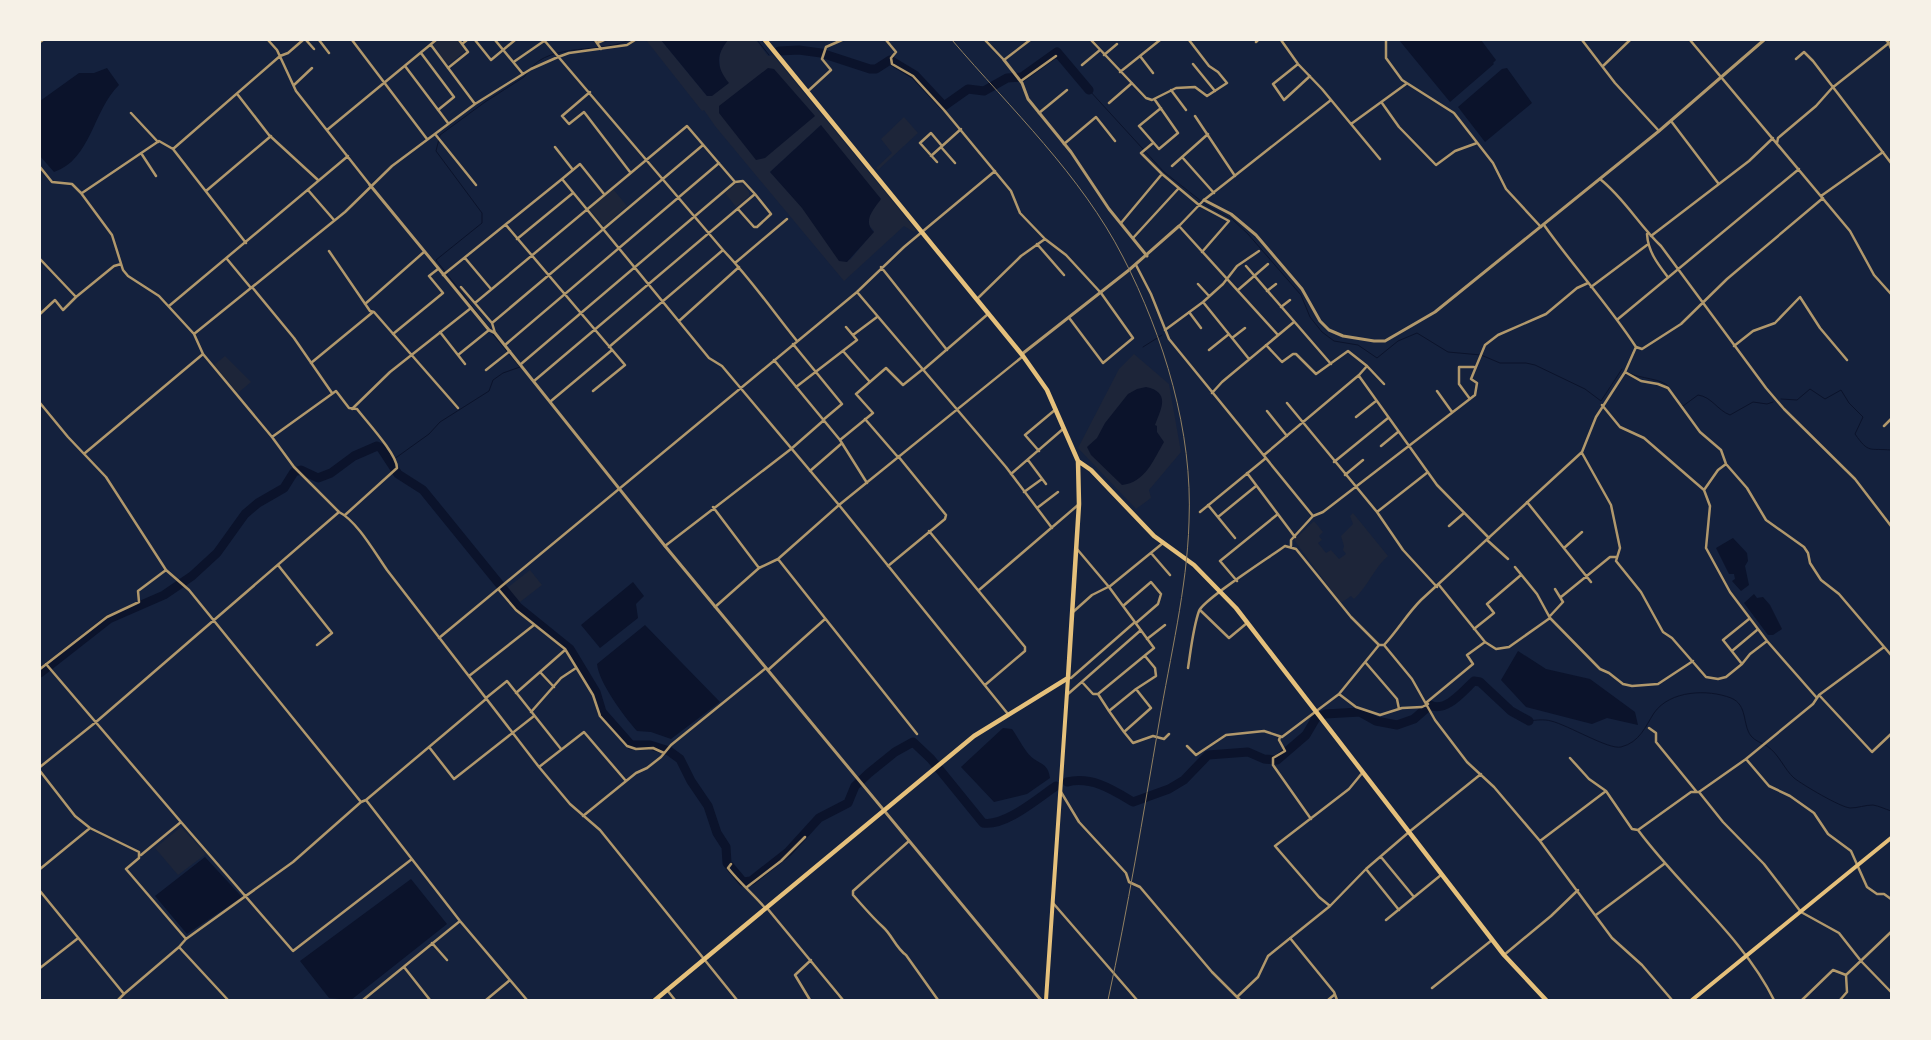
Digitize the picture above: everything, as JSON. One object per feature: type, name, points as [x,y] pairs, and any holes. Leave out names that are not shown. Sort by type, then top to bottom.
[{"type":"highway","points":[[655,1000],[974,736],[1068,678],[1077,549],[1078,460],[1047,390],[1023,355],[765,40]]},
{"type":"highway","points":[[1078,460],[1091,470],[1139,521],[1163,543],[1194,565],[1248,623],[1492,940],[1546,1000]]},
{"type":"main road","points":[[1046,1000],[1068,678]]},
{"type":"main road","points":[[1692,1000],[1891,838]]},
{"type":"street","points":[[268,40],[280,56],[294,85],[327,130],[438,269],[489,330],[495,333]]},
{"type":"street","points":[[173,149],[238,95],[280,56],[288,53],[305,40],[314,49]]},
{"type":"street","points":[[319,40],[329,52]]},
{"type":"street","points":[[352,40],[385,81],[427,139]]},
{"type":"street","points":[[327,130],[436,40]]},
{"type":"street","points":[[448,68],[468,52],[459,40]]},
{"type":"street","points":[[462,44],[467,40]]},
{"type":"street","points":[[475,40],[492,60],[515,40]]},
{"type":"street","points":[[495,40],[523,74]]},
{"type":"street","points":[[514,61],[544,40],[739,267],[797,340]]},
{"type":"street","points":[[600,49],[596,41],[604,40]]},
{"type":"street","points":[[194,334],[360,198],[370,185],[434,133],[475,104],[523,74],[558,57],[627,45],[635,40]]},
{"type":"street","points":[[807,92],[831,70],[822,59],[826,47],[842,40]]},
{"type":"street","points":[[886,40],[896,52],[891,58],[892,64],[913,76],[961,130],[1011,191],[1020,213],[1045,239],[1066,255],[1101,293],[1133,338],[1103,363],[1070,319]]},
{"type":"street","points":[[985,40],[1016,75],[1028,99],[1064,144],[1147,256]]},
{"type":"street","points":[[1004,60],[1030,40]]},
{"type":"street","points":[[1091,40],[1146,98],[1155,100],[1161,108],[1178,133],[1158,149],[1140,126],[1161,108]]},
{"type":"street","points":[[1120,72],[1160,40]]},
{"type":"street","points":[[1281,40],[1298,64],[1380,159]]},
{"type":"street","points":[[1386,40],[1386,58],[1406,84],[1450,110],[1496,167],[1506,189],[1542,226],[1618,319],[1636,347],[1642,349],[1693,314],[1702,303],[1822,197],[1882,152]]},
{"type":"street","points":[[1582,40],[1615,83],[1659,131]]},
{"type":"street","points":[[1603,66],[1630,40]]},
{"type":"street","points":[[1690,40],[1850,231],[1874,275],[1891,294]]},
{"type":"street","points":[[1204,200],[1231,214],[1256,235],[1302,289],[1324,326],[1343,336],[1374,342],[1391,338],[1428,318],[1659,131],[1720,76],[1764,40]]},
{"type":"street","points":[[1155,100],[1179,87],[1195,87],[1206,96],[1227,83],[1210,66],[1191,41]]},
{"type":"street","points":[[1777,143],[1778,138],[1816,106],[1832,88],[1887,42],[1891,48]]},
{"type":"street","points":[[1104,55],[1117,44]]},
{"type":"street","points":[[431,45],[475,104]]},
{"type":"street","points":[[1082,65],[1100,50]]},
{"type":"street","points":[[1796,59],[1804,52],[1820,69],[1832,88],[1891,163]]},
{"type":"street","points":[[421,53],[454,97],[438,110]]},
{"type":"street","points":[[1021,82],[1056,56]]},
{"type":"street","points":[[1140,56],[1153,73]]},
{"type":"street","points":[[1193,64],[1215,91]]},
{"type":"street","points":[[1298,64],[1273,84],[1284,100],[1310,76]]},
{"type":"street","points":[[405,66],[448,123]]},
{"type":"street","points":[[294,85],[312,68]]},
{"type":"street","points":[[1109,103],[1132,83]]},
{"type":"street","points":[[1351,124],[1406,84]]},
{"type":"street","points":[[1040,113],[1067,90]]},
{"type":"street","points":[[1171,90],[1186,110]]},
{"type":"street","points":[[590,92],[562,116],[569,124],[584,112],[630,172]]},
{"type":"street","points":[[238,95],[271,136],[318,180]]},
{"type":"street","points":[[716,607],[759,568],[778,559],[839,504],[959,410],[1023,355],[1147,256],[1204,200],[1331,100]]},
{"type":"street","points":[[1382,103],[1399,127],[1436,166],[1455,151],[1477,143]]},
{"type":"street","points":[[130,113],[158,142],[173,149],[246,243]]},
{"type":"street","points":[[1194,116],[1235,176]]},
{"type":"street","points":[[1064,144],[1096,117],[1115,142]]},
{"type":"street","points":[[1671,121],[1718,183]]},
{"type":"street","points":[[475,303],[687,126],[735,182]]},
{"type":"street","points":[[931,156],[961,130]]},
{"type":"street","points":[[434,133],[476,185]]},
{"type":"street","points":[[937,162],[920,143],[931,133],[955,163]]},
{"type":"street","points":[[1172,166],[1208,134]]},
{"type":"street","points":[[206,191],[271,136]]},
{"type":"street","points":[[1650,236],[1748,161],[1773,138]]},
{"type":"street","points":[[81,194],[158,142]]},
{"type":"street","points":[[1153,143],[1141,154],[1178,189],[1199,205],[1228,221],[1202,252]]},
{"type":"street","points":[[492,323],[703,144]]},
{"type":"street","points":[[555,147],[573,170]]},
{"type":"street","points":[[141,153],[156,176]]},
{"type":"street","points":[[169,306],[348,156]]},
{"type":"street","points":[[1182,157],[1214,193]]},
{"type":"street","points":[[505,345],[719,163]]},
{"type":"street","points":[[444,275],[580,164],[604,194]]},
{"type":"street","points":[[40,168],[52,182],[72,184],[81,194],[112,235],[121,264],[128,276],[154,293],[169,306],[194,334],[203,354],[272,437],[294,467],[339,512],[345,515],[367,541],[438,638],[539,767],[570,804],[600,830],[737,1000]]},
{"type":"street","points":[[1618,319],[1798,169]]},
{"type":"street","points":[[438,638],[499,590],[619,487],[857,292],[882,268],[995,171]]},
{"type":"street","points":[[1121,223],[1162,174]]},
{"type":"street","points":[[562,179],[664,300],[709,358],[722,366],[839,504],[1008,714]]},
{"type":"street","points":[[1600,179],[1620,197],[1677,268],[1734,346],[1784,409],[1855,479],[1891,526]]},
{"type":"street","points":[[521,364],[735,182],[743,181],[771,214],[770,218],[757,228],[738,208]]},
{"type":"street","points":[[1133,238],[1178,189]]},
{"type":"street","points":[[308,190],[334,220]]},
{"type":"street","points":[[517,239],[573,192]]},
{"type":"street","points":[[534,380],[755,194]]},
{"type":"street","points":[[735,263],[786,219]]},
{"type":"street","points":[[506,225],[624,366],[593,391]]},
{"type":"street","points":[[1179,226],[1228,278],[1278,336]]},
{"type":"street","points":[[1647,233],[1647,244],[1668,276]]},
{"type":"street","points":[[977,299],[1021,256],[1045,239]]},
{"type":"street","points":[[1037,244],[1064,275]]},
{"type":"street","points":[[1591,287],[1647,244]]},
{"type":"street","points":[[609,347],[723,250]]},
{"type":"street","points":[[329,251],[365,304],[458,408]]},
{"type":"street","points":[[1165,330],[1203,302],[1228,278],[1237,266],[1259,251]]},
{"type":"street","points":[[365,304],[424,252]]},
{"type":"street","points":[[465,258],[491,290]]},
{"type":"street","points":[[40,259],[76,297]]},
{"type":"street","points":[[227,259],[311,362],[332,393]]},
{"type":"street","points":[[40,314],[55,300],[63,310],[114,266],[121,264]]},
{"type":"street","points":[[1238,290],[1268,264]]},
{"type":"street","points":[[1136,265],[1151,294],[1169,339],[1313,516]]},
{"type":"street","points":[[1246,266],[1330,364]]},
{"type":"street","points":[[679,321],[739,267]]},
{"type":"street","points":[[882,268],[946,350]]},
{"type":"street","points":[[393,334],[443,293],[429,276],[438,269]]},
{"type":"street","points":[[1291,546],[1295,536],[1313,516],[1323,512],[1470,399],[1476,392],[1477,383],[1471,379],[1478,359],[1483,354],[1485,345],[1498,335],[1546,314],[1577,288],[1588,283]]},
{"type":"street","points":[[1198,284],[1209,296]]},
{"type":"street","points":[[1267,291],[1276,284]]},
{"type":"street","points":[[462,287],[492,323],[495,333],[665,546],[1041,1000]]},
{"type":"street","points":[[857,292],[959,410],[1052,528]]},
{"type":"street","points":[[1734,346],[1753,331],[1775,323],[1800,297],[1820,328],[1847,360]]},
{"type":"street","points":[[1281,307],[1290,300]]},
{"type":"street","points":[[1203,302],[1250,359]]},
{"type":"street","points":[[352,408],[410,355],[471,308]]},
{"type":"street","points":[[311,362],[373,312]]},
{"type":"street","points":[[1189,312],[1201,328]]},
{"type":"street","points":[[810,471],[873,413],[856,394],[886,368],[903,384],[989,314]]},
{"type":"street","points":[[853,335],[877,317]]},
{"type":"street","points":[[1212,393],[1222,382],[1294,322]]},
{"type":"street","points":[[796,387],[857,340],[846,327]]},
{"type":"street","points":[[1232,338],[1245,328]]},
{"type":"street","points":[[458,356],[489,330]]},
{"type":"street","points":[[440,332],[465,364]]},
{"type":"street","points":[[1209,350],[1229,334]]},
{"type":"street","points":[[665,546],[713,507],[791,449],[842,404],[793,344]]},
{"type":"street","points":[[1266,345],[1282,362],[1296,354],[1316,374],[1348,351],[1367,366],[1384,384]]},
{"type":"street","points":[[1188,668],[1200,609],[1219,590],[1237,581],[1285,546],[1291,546],[1296,549],[1351,617],[1379,645],[1384,645],[1403,624],[1408,613],[1582,452],[1602,405],[1625,372],[1636,347]]},
{"type":"street","points":[[550,401],[612,350]]},
{"type":"street","points":[[843,350],[870,382]]},
{"type":"street","points":[[486,370],[510,351]]},
{"type":"street","points":[[85,452],[203,354]]},
{"type":"street","points":[[774,360],[841,442],[867,483]]},
{"type":"street","points":[[1200,512],[1247,473],[1367,366]]},
{"type":"street","points":[[1470,399],[1459,384],[1459,367],[1475,368]]},
{"type":"street","points":[[1625,372],[1641,381],[1668,388],[1700,432],[1721,450],[1726,464],[1747,488],[1766,520],[1804,548],[1808,553],[1810,563],[1821,580],[1839,594],[1891,655]]},
{"type":"street","points":[[1359,375],[1428,472],[1508,560]]},
{"type":"street","points":[[272,437],[336,391],[352,408],[357,409],[397,463],[397,468],[345,515]]},
{"type":"street","points":[[1437,391],[1452,412]]},
{"type":"street","points":[[1356,417],[1376,401]]},
{"type":"street","points":[[1287,403],[1377,512],[1403,550],[1438,586],[1485,642],[1496,649],[1509,647],[1550,617],[1562,606],[1563,602],[1555,589]]},
{"type":"street","points":[[40,404],[68,438],[85,452],[106,477],[166,570],[189,590],[361,802]]},
{"type":"street","points":[[1602,405],[1620,427],[1644,438],[1704,490],[1710,506],[1706,548],[1730,592],[1767,641],[1872,752],[1891,734]]},
{"type":"street","points":[[1038,451],[1025,435],[1056,409]]},
{"type":"street","points":[[1267,411],[1287,436]]},
{"type":"street","points":[[1334,462],[1388,418]]},
{"type":"street","points":[[865,419],[946,515],[945,519],[888,566]]},
{"type":"street","points":[[1884,426],[1891,419]]},
{"type":"street","points":[[1011,474],[1065,428]]},
{"type":"street","points":[[1381,446],[1398,432]]},
{"type":"street","points":[[1582,452],[1611,505],[1620,548],[1616,561],[1641,592],[1662,632],[1672,638],[1706,677],[1712,680],[1726,677],[1767,641]]},
{"type":"street","points":[[1028,460],[1046,484]]},
{"type":"street","points":[[1345,474],[1363,460]]},
{"type":"street","points":[[1704,490],[1718,470],[1726,464]]},
{"type":"street","points":[[1377,512],[1428,472]]},
{"type":"street","points":[[1247,473],[1295,536]]},
{"type":"street","points":[[1024,492],[1042,478]]},
{"type":"street","points":[[1218,517],[1256,486]]},
{"type":"street","points":[[1037,508],[1058,492]]},
{"type":"street","points":[[1527,502],[1591,582]]},
{"type":"street","points":[[979,590],[1079,504]]},
{"type":"street","points":[[1208,505],[1235,538]]},
{"type":"street","points":[[713,507],[759,568]]},
{"type":"street","points":[[141,855],[90,828],[75,816],[40,769],[339,512]]},
{"type":"street","points":[[1449,526],[1464,513]]},
{"type":"street","points":[[1237,581],[1220,561],[1278,514]]},
{"type":"street","points":[[930,531],[1025,647],[1026,651],[985,685]]},
{"type":"street","points":[[1564,548],[1582,532]]},
{"type":"street","points":[[1073,612],[1092,595],[1109,587],[1163,543]]},
{"type":"street","points":[[1077,549],[1109,587],[1154,648],[1098,694],[1093,694],[1082,682]]},
{"type":"street","points":[[1151,553],[1170,575]]},
{"type":"street","points":[[1561,597],[1610,557],[1618,557]]},
{"type":"street","points":[[778,559],[917,734]]},
{"type":"street","points":[[278,565],[332,634],[317,645]]},
{"type":"street","points":[[1515,567],[1542,602],[1550,617],[1600,669],[1609,672],[1623,684],[1632,686],[1658,684],[1693,661]]},
{"type":"street","points":[[40,669],[107,616],[138,602],[138,591],[166,570]]},
{"type":"street","points":[[1474,629],[1494,612],[1488,604],[1521,574]]},
{"type":"street","points":[[1068,678],[1158,604],[1161,594],[1151,582],[1123,606]]},
{"type":"street","points":[[499,590],[516,610],[565,649],[593,695],[600,716],[627,746],[636,750],[653,748],[664,753]]},
{"type":"street","points":[[1200,609],[1229,638],[1248,623]]},
{"type":"street","points":[[583,816],[636,773],[648,768],[825,619]]},
{"type":"street","points":[[1742,664],[1723,640],[1749,619]]},
{"type":"street","points":[[469,676],[534,625]]},
{"type":"street","points":[[1147,639],[1165,625]]},
{"type":"street","points":[[1732,651],[1758,629]]},
{"type":"street","points":[[1068,694],[1141,630]]},
{"type":"street","points":[[1339,694],[1356,707],[1380,715],[1399,709],[1428,705],[1473,664],[1467,655],[1485,642]]},
{"type":"street","points":[[1280,737],[1339,694],[1379,645]]},
{"type":"street","points":[[1384,645],[1412,678],[1447,737],[1467,762],[1481,774],[1540,841],[1612,938],[1642,965],[1672,1000]]},
{"type":"street","points":[[1570,758],[1589,779],[1606,791],[1632,829],[1638,830],[1746,759],[1813,704],[1818,697],[1884,646]]},
{"type":"street","points":[[516,693],[565,649]]},
{"type":"street","points":[[1109,711],[1136,689],[1156,676],[1155,668],[1145,656]]},
{"type":"street","points":[[1366,663],[1374,676],[1378,674],[1397,699],[1399,709]]},
{"type":"street","points":[[46,664],[181,822],[246,894],[292,951],[412,859]]},
{"type":"street","points":[[531,712],[554,686],[576,668]]},
{"type":"street","points":[[540,672],[554,686]]},
{"type":"street","points":[[118,1000],[186,939],[293,862],[361,802],[366,800],[507,681],[560,749]]},
{"type":"street","points":[[1124,732],[1152,708],[1136,689]]},
{"type":"street","points":[[1098,694],[1133,743],[1153,736],[1164,739],[1169,734]]},
{"type":"street","points":[[429,747],[454,779],[534,716]]},
{"type":"street","points":[[1649,728],[1656,732],[1656,742],[1724,822],[1764,864],[1801,912],[1839,933],[1861,961],[1891,992]]},
{"type":"street","points":[[1187,746],[1196,755],[1226,735],[1264,731],[1280,737]]},
{"type":"street","points":[[539,767],[584,732],[626,781]]},
{"type":"street","points":[[1280,737],[1279,740],[1285,751],[1274,758],[1273,765],[1311,819]]},
{"type":"street","points":[[1746,759],[1769,786],[1790,796],[1814,813],[1828,834],[1851,851],[1867,887],[1877,894],[1884,894],[1891,899]]},
{"type":"street","points":[[1330,906],[1319,897],[1274,846],[1349,789],[1363,772]]},
{"type":"street","points":[[1061,791],[1079,822],[1126,873],[1129,882],[1140,887],[1212,972],[1238,999],[1258,977],[1268,956],[1330,906],[1366,869],[1408,832],[1481,774]]},
{"type":"street","points":[[1540,841],[1606,791]]},
{"type":"street","points":[[366,800],[460,921],[528,1000]]},
{"type":"street","points":[[181,822],[126,869],[186,939]]},
{"type":"street","points":[[40,869],[90,828]]},
{"type":"street","points":[[1638,830],[1664,864],[1726,929],[1774,1000]]},
{"type":"street","points":[[747,887],[781,861],[805,837]]},
{"type":"street","points":[[909,841],[853,891],[853,894],[877,924],[883,927],[900,951],[906,955],[938,1000]]},
{"type":"street","points":[[1381,857],[1414,897]]},
{"type":"street","points":[[731,864],[728,868],[741,885],[747,887],[767,908],[843,1000]]},
{"type":"street","points":[[1596,915],[1664,864]]},
{"type":"street","points":[[1366,869],[1399,910]]},
{"type":"street","points":[[1386,920],[1442,874]]},
{"type":"street","points":[[1504,955],[1578,890]]},
{"type":"street","points":[[40,891],[124,994]]},
{"type":"street","points":[[1053,903],[1137,1000]]},
{"type":"street","points":[[363,1000],[460,921]]},
{"type":"street","points":[[1840,1000],[1846,992],[1846,975],[1891,932]]},
{"type":"street","points":[[40,968],[77,938]]},
{"type":"street","points":[[1290,938],[1337,1000]]},
{"type":"street","points":[[1432,988],[1492,940]]},
{"type":"street","points":[[432,943],[447,960]]},
{"type":"street","points":[[179,947],[228,1000]]},
{"type":"street","points":[[810,1000],[794,975],[811,960]]},
{"type":"street","points":[[404,967],[430,1000]]},
{"type":"street","points":[[1802,1000],[1833,970],[1846,975]]},
{"type":"street","points":[[486,1000],[510,980]]},
{"type":"street","points":[[667,990],[675,1000]]},
{"type":"street","points":[[1328,1000],[1334,995]]},
{"type":"shaded area","points":[[439,40],[457,40],[465,51],[448,65],[433,45]]},
{"type":"shaded area","points":[[646,40],[661,40],[707,96],[720,70],[720,57],[724,44],[728,40],[756,40],[768,56],[773,55],[916,230],[914,232],[904,226],[844,281],[715,126],[704,110],[702,111]],"holes":[[[821,125],[869,217],[869,225],[874,231],[850,260],[770,172]]]},
{"type":"shaded area","points":[[661,40],[728,40],[721,51],[719,62],[722,72],[729,83],[712,96],[707,96]]},
{"type":"shaded area","points":[[1399,40],[1481,40],[1496,60],[1494,64],[1450,102]]},
{"type":"shaded area","points":[[107,68],[119,85],[110,95],[84,146],[76,157],[66,166],[54,172],[40,156],[40,101],[79,73],[94,73]]},
{"type":"shaded area","points":[[768,68],[774,69],[815,116],[765,158],[756,160],[719,113],[719,106]]},
{"type":"shaded area","points":[[1507,68],[1532,103],[1485,142],[1458,107],[1502,69]]},
{"type":"shaded area","points":[[904,117],[918,133],[878,170],[876,168],[892,153],[881,139]]},
{"type":"shaded area","points":[[821,125],[881,199],[869,219],[869,224],[874,232],[847,262],[839,261],[802,208],[770,172]]},
{"type":"shaded area","points":[[737,183],[742,183],[749,192],[749,196],[736,207],[725,193]]},
{"type":"shaded area","points":[[613,189],[627,206],[604,226],[589,209]]},
{"type":"shaded area","points":[[1134,354],[1169,384],[1181,452],[1149,490],[1151,498],[1136,509],[1078,448],[1119,369]]},
{"type":"shaded area","points":[[225,356],[251,382],[238,393],[214,365]]},
{"type":"shaded area","points":[[1146,387],[1154,389],[1161,397],[1161,407],[1155,425],[1157,426],[1157,432],[1164,442],[1143,475],[1137,480],[1122,485],[1091,455],[1087,447],[1097,438],[1105,423],[1128,394]]},
{"type":"shaded area","points":[[1353,513],[1388,556],[1354,599],[1351,596],[1341,603],[1294,540],[1314,521],[1323,532],[1319,536],[1322,540],[1318,543],[1326,553],[1331,550],[1339,559],[1346,554],[1343,550],[1344,546],[1341,536],[1353,524],[1350,516]]},
{"type":"shaded area","points":[[1733,538],[1747,553],[1748,561],[1745,566],[1749,585],[1741,591],[1732,581],[1735,579],[1734,574],[1729,574],[1716,548]]},
{"type":"shaded area","points":[[530,570],[542,585],[520,602],[507,588]]},
{"type":"shaded area","points":[[633,582],[644,596],[636,604],[638,618],[600,648],[581,625]]},
{"type":"shaded area","points":[[1754,594],[1757,598],[1763,597],[1770,605],[1782,629],[1773,635],[1768,635],[1744,603]]},
{"type":"shaded area","points":[[645,625],[720,702],[671,739],[651,732],[637,731],[613,699],[602,680],[597,664]]},
{"type":"shaded area","points":[[1518,651],[1546,669],[1590,679],[1635,712],[1638,725],[1607,718],[1592,724],[1526,707],[1501,680]]},
{"type":"shaded area","points":[[1003,728],[1012,729],[1028,753],[1046,768],[1050,778],[1027,794],[994,802],[961,767]]},
{"type":"shaded area","points":[[181,827],[206,854],[178,875],[155,848]]},
{"type":"shaded area","points":[[205,857],[242,897],[187,934],[155,896]]},
{"type":"shaded area","points":[[411,879],[447,924],[351,1000],[329,998],[300,961]]},
{"type":"waterway","points":[[530,69],[539,61],[551,55],[605,47],[629,40]]},
{"type":"waterway","points":[[757,40],[769,55]]},
{"type":"waterway","points":[[779,51],[799,50],[821,53],[870,69],[876,69],[890,60],[915,75],[944,106],[968,89],[984,91],[1007,78],[1022,77],[1057,52],[1089,90]]},
{"type":"waterway","points":[[490,329],[436,260],[482,223],[482,213],[436,151],[440,135],[485,102],[524,77],[528,72]]},
{"type":"waterway","points":[[1089,90],[1164,172],[1206,205],[1232,219],[1248,234],[1301,295],[1310,317],[1322,332],[1334,341],[1358,345],[1377,358],[1398,341],[1417,333],[1448,352],[1481,355],[1500,363],[1535,365],[1585,389],[1601,401],[1622,369]]},
{"type":"waterway","points":[[390,462],[429,434],[440,422],[489,391],[493,380],[503,373],[520,367],[491,332]]},
{"type":"waterway","points":[[1143,347],[1162,335]]},
{"type":"waterway","points":[[1629,373],[1656,380],[1669,387]]},
{"type":"waterway","points":[[1781,399],[1797,400],[1810,389],[1825,399],[1841,390],[1849,403],[1863,417],[1855,434],[1863,445],[1870,449],[1891,450]]},
{"type":"waterway","points":[[1682,405],[1698,395],[1703,396],[1730,415],[1753,402],[1767,404],[1773,402]]},
{"type":"waterway","points":[[40,673],[109,619],[164,595],[192,576],[217,553],[245,514],[258,503],[284,488],[294,472],[301,470],[318,478],[331,473],[354,456],[377,446],[381,448],[398,474],[423,490],[518,607],[570,649],[596,692],[602,712],[631,745],[650,745],[669,751],[680,759],[691,781],[708,806],[717,833],[726,847],[727,863],[743,882],[751,881],[788,852],[819,818],[848,803],[855,786],[895,752],[913,742],[931,759],[983,823],[1001,821],[1011,816],[1056,786]]},
{"type":"waterway","points":[[1067,782],[1085,781],[1102,785],[1133,802],[1169,789],[1184,780],[1208,755],[1248,752],[1264,759],[1277,760],[1306,735],[1316,718],[1325,714],[1360,712],[1376,721],[1397,725],[1414,719],[1430,705],[1436,707],[1448,704],[1474,681],[1480,682],[1511,711],[1529,721]]},
{"type":"waterway","points":[[1529,721],[1551,721],[1607,745],[1621,747],[1633,742],[1645,729],[1661,705],[1670,700],[1690,694],[1712,693],[1722,695],[1731,698],[1740,705],[1751,736],[1771,749],[1794,778],[1845,807],[1853,808],[1873,805],[1891,811]]},
{"type":"railway","points":[[952,40],[1066,170],[1106,227],[1123,257],[1151,319],[1173,385],[1181,419],[1189,488],[1188,547],[1185,572],[1135,862],[1108,1000]]}]
